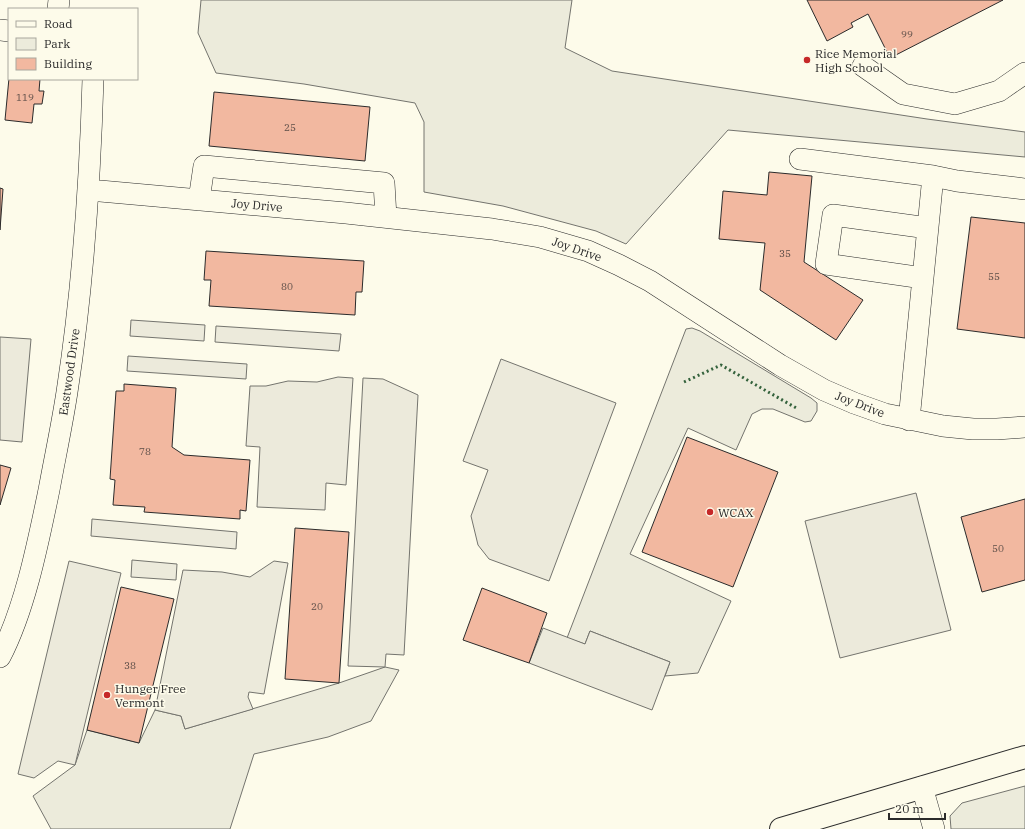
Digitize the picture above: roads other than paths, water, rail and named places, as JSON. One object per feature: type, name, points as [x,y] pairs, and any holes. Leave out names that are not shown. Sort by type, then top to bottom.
[{"type":"highway","points":[[781,829],[1025,757]]},
{"type":"street","points":[[864,66],[903,94],[955,104],[999,91],[1025,73]]},
{"type":"street","name":"Eastwood Drive","points":[[0,657],[16,621],[40,537],[62,423],[74,342],[89,190],[93,80]]},
{"type":"street","points":[[800,159],[1025,189]]},
{"type":"street","points":[[199,200],[204,166],[384,183],[386,217]]},
{"type":"street","points":[[909,420],[933,176]]},
{"type":"street","name":"Joy Drive","points":[[89,190],[386,217],[492,229],[540,237],[588,251],[650,281],[751,348],[824,390],[854,403],[885,414],[942,426],[973,429],[1025,427]]},
{"type":"street","points":[[923,278],[826,264],[833,215],[928,228]]},
{"type":"street","points":[[922,787],[934,829]]},
{"type":"place","name":"Rice Memorial High School","points":[[807,60]]},
{"type":"place","name":"WCAX","points":[[710,512]]},
{"type":"place","name":"Hunger Free Vermont","points":[[107,695]]}]
